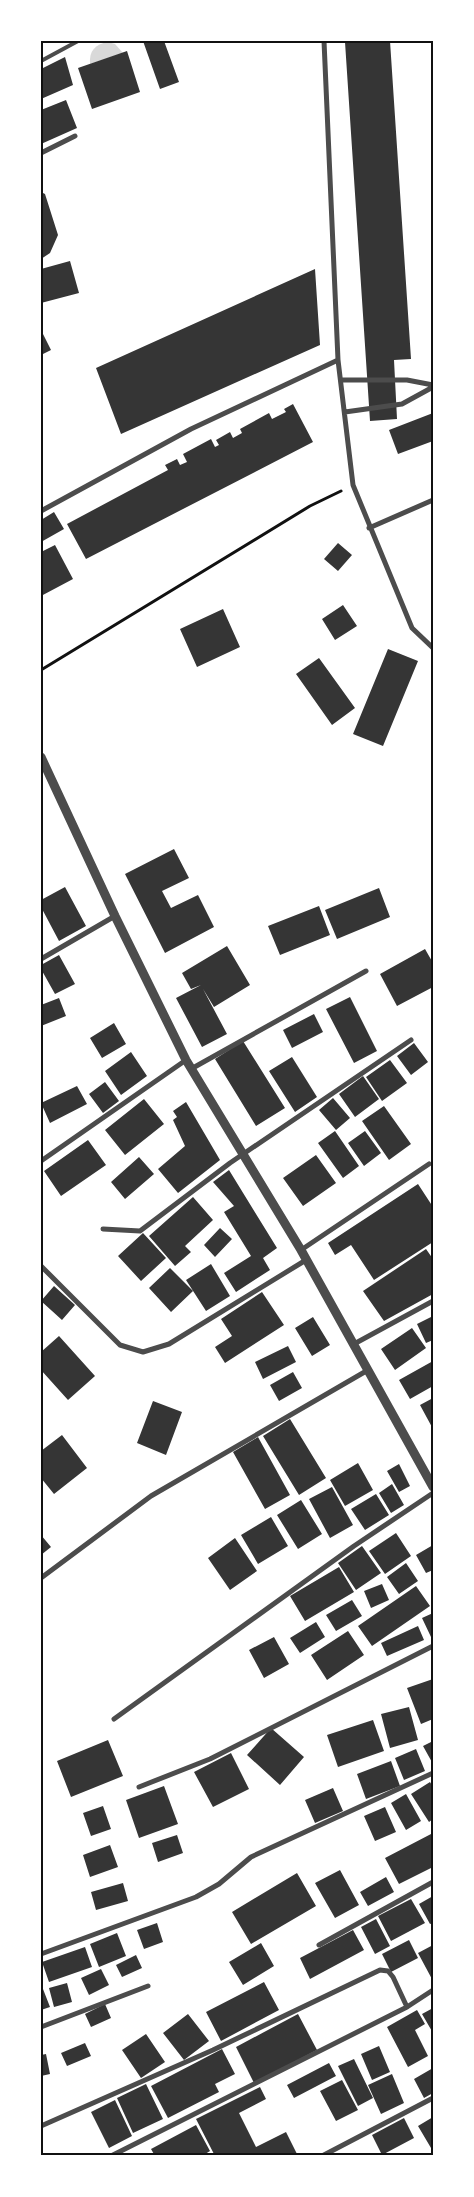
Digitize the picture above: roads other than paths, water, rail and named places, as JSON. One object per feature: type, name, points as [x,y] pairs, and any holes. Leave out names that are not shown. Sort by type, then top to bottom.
[{"type":"street","points":[[324,41],[338,360],[353,485],[369,528],[412,628],[433,648]]},
{"type":"street","points":[[41,153],[75,136]]},
{"type":"street","points":[[41,511],[191,429],[338,360]]},
{"type":"street","points":[[341,380],[407,380],[433,386]]},
{"type":"street","points":[[345,412],[402,404],[433,386]]},
{"type":"street","points":[[369,528],[433,500]]},
{"type":"street","points":[[41,757],[115,916],[186,1060],[242,1156],[301,1250],[433,1487]]},
{"type":"street","points":[[41,959],[115,916]]},
{"type":"street","points":[[191,1069],[366,971]]},
{"type":"street","points":[[103,1229],[140,1231],[242,1156],[411,1040]]},
{"type":"street","points":[[41,1160],[186,1060]]},
{"type":"street","points":[[301,1250],[429,1164]]},
{"type":"street","points":[[41,1266],[120,1345],[143,1352],[169,1344],[306,1260]]},
{"type":"street","points":[[354,1344],[433,1301]]},
{"type":"street","points":[[41,1578],[151,1496],[369,1370]]},
{"type":"street","points":[[114,1719],[354,1546],[433,1493]]},
{"type":"street","points":[[139,1787],[210,1759],[433,1646]]},
{"type":"street","points":[[41,1954],[196,1897],[219,1884],[251,1857],[433,1773]]},
{"type":"street","points":[[319,1945],[433,1882]]},
{"type":"street","points":[[41,2126],[213,2050],[380,1970],[388,1971],[393,1977],[406,2007]]},
{"type":"street","points":[[41,2027],[148,1986]]},
{"type":"street","points":[[111,2156],[406,2007],[433,1990]]},
{"type":"street","points":[[322,2156],[433,2098]]},
{"type":"lane","points":[[41,61],[78,41]]}]
